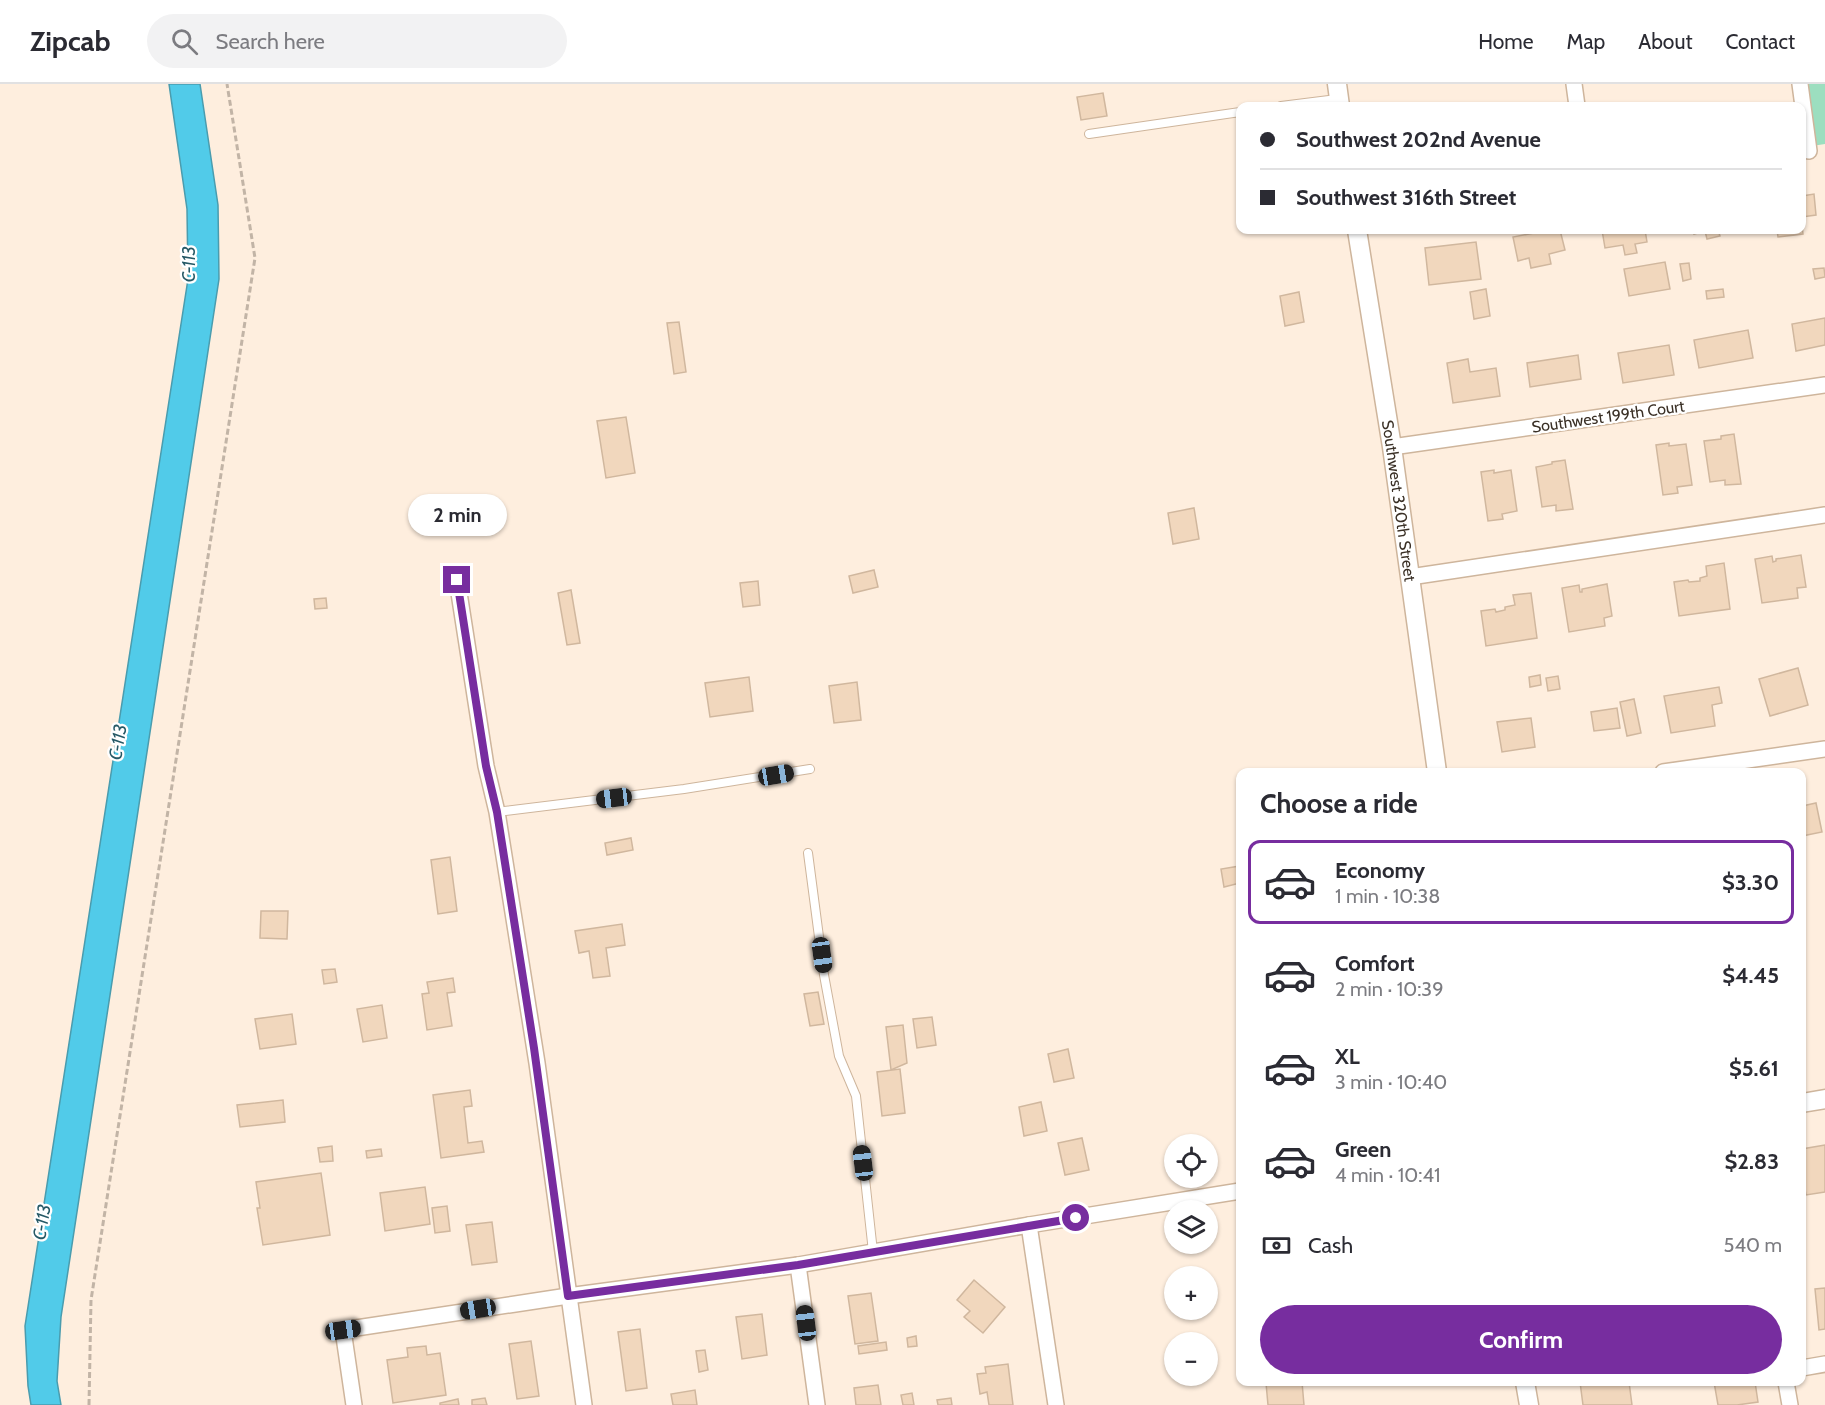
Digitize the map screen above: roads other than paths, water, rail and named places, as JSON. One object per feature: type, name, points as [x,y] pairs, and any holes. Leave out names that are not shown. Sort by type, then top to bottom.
[{"type":"street","points":[[1574,84],[1576,102]]},
{"type":"street","points":[[1800,84],[1801,102]]},
{"type":"street","points":[[1806,151],[1825,148]]},
{"type":"street","name":"Southwest 320th Street","points":[[1358,234],[1392,447],[1436,768]]},
{"type":"street","name":"Southwest 199th Court","points":[[1392,447],[1825,385]]},
{"type":"street","points":[[1410,577],[1825,515]]},
{"type":"street","points":[[457,580],[486,766],[497,812],[537,1062],[584,1405]]},
{"type":"street","points":[[1691,768],[1825,749]]},
{"type":"street","points":[[1806,1102],[1825,1099]]},
{"type":"street","points":[[354,1405],[343,1330],[568,1296],[798,1265],[1236,1192]]},
{"type":"street","points":[[1029,1225],[1056,1405]]},
{"type":"street","points":[[798,1265],[817,1405]]},
{"type":"street","points":[[1806,1367],[1825,1364]]},
{"type":"street","points":[[1526,1386],[1529,1405]]},
{"type":"street","points":[[1787,1386],[1790,1405]]},
{"type":"lane","points":[[1304,102],[1339,96]]},
{"type":"lane","points":[[1089,134],[1236,113]]},
{"type":"lane","points":[[497,812],[684,789],[810,769]]},
{"type":"lane","points":[[808,853],[824,975],[839,1056],[855,1096],[873,1252]]},
{"type":"water","name":"C-113","points":[[169,84],[200,84],[218,205],[219,279],[61,1317],[57,1381],[61,1405],[31,1405],[25,1326],[188,279],[187,209]]}]
